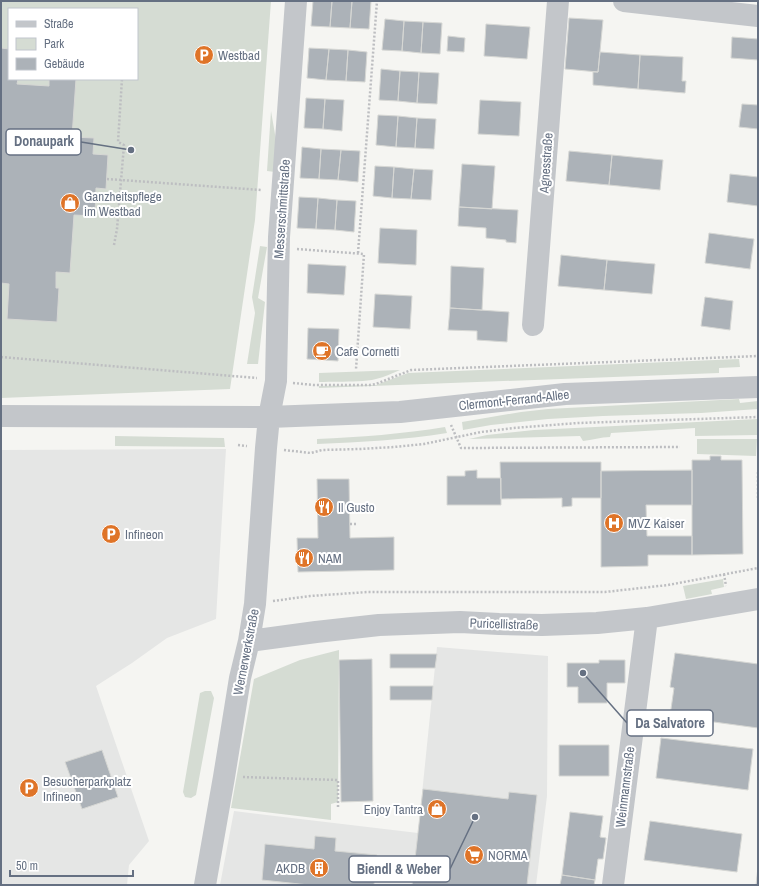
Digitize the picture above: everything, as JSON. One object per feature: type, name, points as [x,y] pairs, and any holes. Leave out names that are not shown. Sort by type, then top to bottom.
[{"type":"street","name":"Messerschmittstraße","points":[[269,417],[276,381],[279,248],[296,1]]},
{"type":"street","name":"Agnesstraße","points":[[533,325],[558,1]]},
{"type":"street","points":[[624,1],[758,16]]},
{"type":"street","name":"Clermont-Ferrand-Allee","points":[[1,416],[269,417],[400,412],[565,394],[758,387]]},
{"type":"street","name":"Wernerwerkstraße","points":[[205,885],[240,678],[249,641],[255,604],[269,417]]},
{"type":"street","name":"Puricellistraße","points":[[249,641],[379,625],[460,622],[542,625],[597,623],[647,618],[758,599]]},
{"type":"street","name":"Weinmannstraße","points":[[613,885],[647,618]]},
{"type":"path","points":[[358,253],[377,1]]},
{"type":"path","points":[[114,245],[122,180],[124,145],[118,142],[122,80]]},
{"type":"path","points":[[107,179],[261,190]]},
{"type":"path","points":[[279,248],[364,254],[356,369]]},
{"type":"path","points":[[1,357],[242,376],[314,385],[370,385],[411,370],[758,356]]},
{"type":"path","points":[[444,408],[461,448],[680,446]]},
{"type":"path","points":[[266,448],[311,453],[322,450],[360,449],[416,444],[481,432],[513,428],[578,423],[758,417]]},
{"type":"path","points":[[758,472],[758,498]]},
{"type":"path","points":[[350,524],[357,524]]},
{"type":"path","points":[[255,604],[310,596],[368,592],[605,592],[668,585],[758,568]]},
{"type":"path","points":[[724,574],[726,589]]},
{"type":"path","points":[[224,777],[338,780],[338,809]]},
{"type":"shaded area","name":"Infineon","points":[[226,449],[216,619],[167,638],[96,686],[149,841],[129,865],[127,885],[1,885],[1,450]]},
{"type":"shaded area","points":[[437,647],[548,656],[547,796],[536,885],[220,885],[234,811],[418,833]]},
{"type":"green space","points":[[1,1],[271,1],[255,220],[230,389],[1,398]]},
{"type":"green space","points":[[271,111],[276,140],[275,172],[267,171]]},
{"type":"green space","points":[[260,246],[267,247],[258,298],[265,302],[258,364],[247,364],[255,313],[252,297]]},
{"type":"green space","points":[[739,359],[740,367],[719,368],[719,373],[319,388],[319,386],[376,385],[408,373]]},
{"type":"green space","points":[[400,370],[370,380],[319,382],[319,373]]},
{"type":"green space","points":[[739,399],[740,403],[758,401],[758,409],[701,413],[548,419],[491,425],[463,430],[462,422],[548,409]]},
{"type":"green space","points":[[758,419],[758,435],[695,436],[695,428],[611,433],[610,437],[583,441],[580,436],[469,439],[487,435],[534,430]]},
{"type":"green space","points":[[445,427],[447,433],[382,440],[317,444],[317,439],[413,432]]},
{"type":"green space","points":[[115,436],[224,438],[225,447],[115,446]]},
{"type":"green space","points":[[697,439],[757,439],[756,456],[697,454]]},
{"type":"green space","points":[[723,579],[724,587],[711,590],[712,594],[686,599],[683,586]]},
{"type":"green space","points":[[339,650],[338,802],[331,804],[331,820],[231,808],[254,679],[300,660]]},
{"type":"green space","points":[[211,691],[214,698],[196,795],[191,798],[185,797],[183,792],[200,693]]},
{"type":"building","points":[[313,1],[332,1],[330,27],[311,26]]},
{"type":"building","points":[[332,1],[352,1],[350,28],[330,27]]},
{"type":"building","points":[[352,1],[371,1],[369,29],[350,28]]},
{"type":"building","points":[[569,18],[603,20],[598,72],[565,69]]},
{"type":"building","points":[[385,19],[404,21],[402,51],[382,50]]},
{"type":"building","points":[[404,21],[423,22],[421,53],[402,51]]},
{"type":"building","points":[[423,22],[442,23],[440,54],[421,53]]},
{"type":"building","points":[[486,24],[530,27],[527,59],[484,56]]},
{"type":"building","points":[[448,36],[465,38],[464,52],[447,51]]},
{"type":"building","points":[[732,37],[758,39],[758,60],[731,58]]},
{"type":"building","points":[[1,48],[8,49],[8,80],[18,80],[17,84],[49,86],[49,80],[76,80],[72,137],[94,138],[93,154],[108,155],[106,189],[96,188],[95,216],[74,215],[70,273],[56,272],[56,288],[59,288],[57,322],[7,319],[9,284],[1,283]]},
{"type":"building","points":[[309,48],[329,49],[326,80],[307,78]]},
{"type":"building","points":[[329,49],[348,50],[346,81],[326,80]]},
{"type":"building","points":[[348,50],[367,52],[365,82],[346,81]]},
{"type":"building","points":[[600,52],[640,55],[638,89],[593,85],[593,72],[598,72]]},
{"type":"building","points":[[640,55],[683,57],[682,81],[686,81],[685,93],[638,89]]},
{"type":"building","points":[[381,69],[400,71],[398,101],[379,100]]},
{"type":"building","points":[[400,71],[419,72],[417,103],[398,101]]},
{"type":"building","points":[[419,72],[439,73],[437,104],[417,103]]},
{"type":"building","points":[[306,98],[325,99],[323,129],[304,128]]},
{"type":"building","points":[[325,99],[344,100],[342,131],[323,129]]},
{"type":"building","points":[[480,100],[521,102],[519,136],[478,134]]},
{"type":"building","points":[[742,104],[758,105],[758,129],[739,127]]},
{"type":"building","points":[[378,115],[398,116],[396,147],[376,145]]},
{"type":"building","points":[[398,116],[417,118],[415,148],[396,147]]},
{"type":"building","points":[[417,118],[436,119],[434,149],[415,148]]},
{"type":"building","points":[[302,147],[321,149],[319,179],[300,178]]},
{"type":"building","points":[[321,149],[341,150],[338,180],[319,179]]},
{"type":"building","points":[[341,150],[360,151],[358,182],[338,180]]},
{"type":"building","points":[[569,151],[612,155],[609,185],[566,181]]},
{"type":"building","points":[[612,155],[663,160],[660,190],[609,185]]},
{"type":"building","points":[[462,164],[495,166],[492,209],[459,207]]},
{"type":"building","points":[[375,166],[394,167],[392,198],[373,196]]},
{"type":"building","points":[[394,167],[414,169],[411,199],[392,198]]},
{"type":"building","points":[[414,169],[433,170],[431,200],[411,199]]},
{"type":"building","points":[[730,174],[758,177],[758,206],[727,202]]},
{"type":"building","points":[[299,197],[318,198],[316,229],[297,228]]},
{"type":"building","points":[[318,198],[337,200],[335,230],[316,229]]},
{"type":"building","points":[[337,200],[356,201],[354,232],[335,230]]},
{"type":"building","points":[[459,207],[518,210],[516,243],[506,242],[506,240],[486,238],[486,228],[458,226]]},
{"type":"building","points":[[380,228],[417,230],[416,265],[378,263]]},
{"type":"building","points":[[709,233],[754,239],[750,269],[705,263]]},
{"type":"building","points":[[561,255],[607,260],[604,290],[558,286]]},
{"type":"building","points":[[607,260],[655,264],[652,294],[604,290]]},
{"type":"building","points":[[308,264],[346,266],[344,295],[307,293]]},
{"type":"building","points":[[451,266],[484,268],[482,310],[450,308]]},
{"type":"building","points":[[375,294],[412,296],[410,329],[373,327]]},
{"type":"building","points":[[705,297],[733,301],[730,330],[701,326]]},
{"type":"building","points":[[450,308],[509,312],[507,342],[477,340],[477,331],[448,330]]},
{"type":"building","points":[[308,328],[339,329],[338,361],[307,359]]},
{"type":"building","points":[[710,456],[721,456],[721,460],[742,460],[743,554],[692,555],[692,460],[710,460]]},
{"type":"building","points":[[500,462],[601,462],[601,498],[572,498],[572,506],[562,507],[562,498],[501,499]]},
{"type":"building","points":[[477,470],[477,478],[501,478],[501,505],[447,505],[447,476],[465,476],[465,471]]},
{"type":"building","points":[[692,470],[692,505],[646,505],[647,536],[692,536],[692,555],[648,555],[648,566],[601,567],[601,471]]},
{"type":"building","points":[[317,479],[349,479],[350,538],[394,537],[394,570],[298,572],[297,538],[318,538]]},
{"type":"building","points":[[675,653],[758,664],[758,728],[670,716],[674,688],[670,687]]},
{"type":"building","points":[[390,654],[437,654],[435,668],[390,668]]},
{"type":"building","points":[[372,659],[373,801],[341,802],[339,660]]},
{"type":"building","points":[[599,660],[625,660],[625,683],[607,683],[607,703],[578,703],[578,687],[567,687],[567,663],[599,663]]},
{"type":"building","points":[[390,686],[433,686],[432,700],[390,700]]},
{"type":"building","points":[[661,738],[753,749],[748,790],[656,778]]},
{"type":"building","points":[[559,745],[609,745],[609,776],[559,776]]},
{"type":"building","points":[[102,750],[118,797],[82,809],[65,762]]},
{"type":"building","points":[[423,789],[508,799],[509,792],[537,795],[527,885],[412,885]]},
{"type":"building","points":[[570,812],[603,816],[600,837],[606,838],[603,859],[598,859],[595,880],[562,875]]},
{"type":"building","points":[[650,821],[742,834],[737,872],[644,860]]},
{"type":"building","name":"AKDB","points":[[315,836],[336,838],[335,851],[377,855],[374,885],[309,885],[262,880],[265,844],[314,849]]},
{"type":"building","points":[[758,867],[758,885],[756,885]]},
{"type":"building","points":[[562,875],[595,880],[594,885],[560,885]]},
{"type":"place","name":"Westbad","points":[[204,55]]},
{"type":"place","name":"Donaupark","points":[[131,150]]},
{"type":"place","name":"Ganzheitspflege im Westbad","points":[[70,203]]},
{"type":"place","name":"Cafe Cornetti","points":[[322,351]]},
{"type":"place","name":"Il Gusto","points":[[324,507]]},
{"type":"place","name":"MVZ Kaiser","points":[[614,523]]},
{"type":"place","name":"Infineon","points":[[111,534]]},
{"type":"place","name":"NAM","points":[[304,558]]},
{"type":"place","name":"Da Salvatore","points":[[583,673]]},
{"type":"place","name":"Besucherparkplatz Infineon","points":[[29,788]]},
{"type":"place","name":"Enjoy Tantra","points":[[437,809]]},
{"type":"place","name":"Biendl & Weber","points":[[475,817]]},
{"type":"place","name":"NORMA","points":[[474,855]]},
{"type":"place","name":"AKDB","points":[[319,868]]}]
